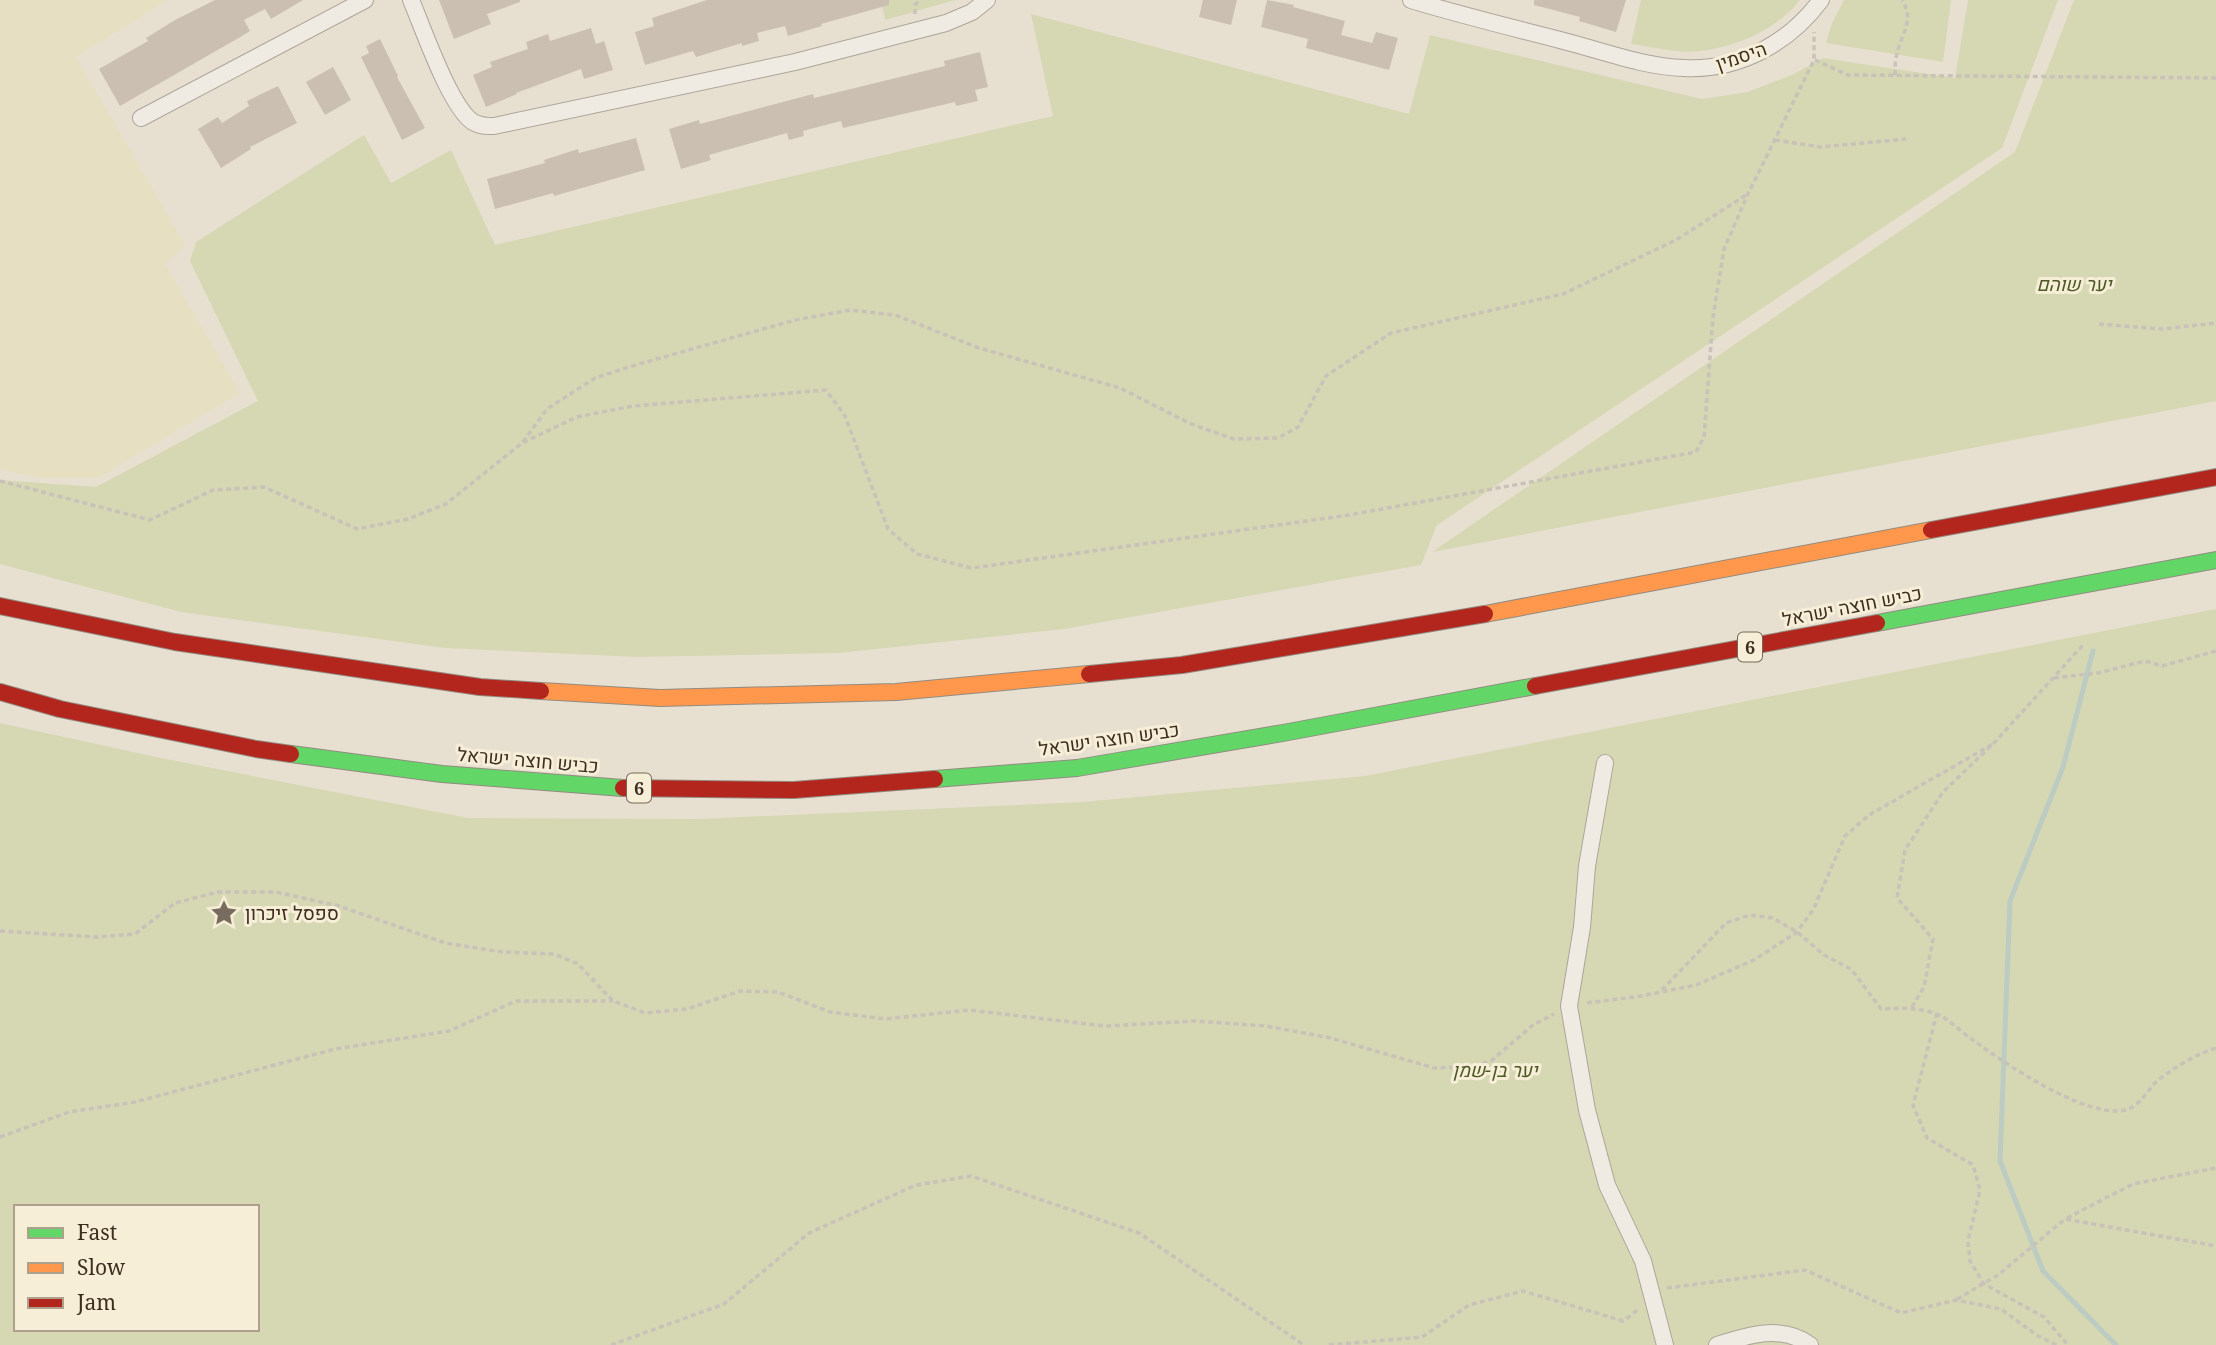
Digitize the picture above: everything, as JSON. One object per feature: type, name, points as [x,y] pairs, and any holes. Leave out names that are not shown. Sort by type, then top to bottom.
[{"type":"highway","points":[[0,606],[175,642],[481,687],[660,698],[896,692],[1182,666],[1462,618],[2216,477]]},
{"type":"highway","name":"כביש חוצה ישראל","points":[[0,692],[60,709],[256,749],[442,774],[608,788],[794,790],[1077,768],[1283,733],[2216,560]]},
{"type":"street","points":[[141,118],[365,0]]},
{"type":"street","points":[[411,0],[454,100],[471,120],[480,125],[494,126],[680,88],[917,31],[961,18],[987,0]]},
{"type":"street","name":"היסמין","points":[[1411,0],[1643,61],[1684,68],[1706,68],[1741,60],[1761,51],[1793,31],[1821,0]]},
{"type":"street","points":[[1605,763],[1587,866],[1582,927],[1569,1006],[1587,1110],[1607,1185],[1643,1261],[1665,1345]]},
{"type":"street","points":[[1717,1345],[1754,1333],[1798,1336],[1810,1345]]},
{"type":"path","points":[[1895,75],[1896,54],[1908,26],[1909,16],[1902,0]]},
{"type":"path","points":[[0,481],[150,520],[213,490],[264,487],[357,529],[408,519],[446,504],[522,443],[577,417],[633,406],[826,390],[845,416],[888,528],[917,554],[972,568],[1336,517],[1673,457],[1696,452],[1704,437],[1713,317],[1724,250],[1748,194],[1814,60],[1848,75],[2216,78]]},
{"type":"path","points":[[1775,140],[1821,147],[1906,139]]},
{"type":"path","points":[[522,443],[547,409],[595,379],[795,320],[850,310],[895,315],[979,348],[1120,388],[1191,424],[1234,439],[1278,438],[1298,427],[1326,376],[1391,333],[1563,295],[1676,240],[1748,194]]},
{"type":"path","points":[[2099,324],[2162,329],[2216,323]]},
{"type":"path","points":[[1912,1007],[1924,987],[1933,939],[1896,898],[1905,850],[1943,792],[1993,744],[2083,645]]},
{"type":"path","points":[[2052,678],[2098,673],[2145,661],[2162,666],[2216,650]]},
{"type":"path","points":[[0,1137],[69,1112],[135,1102],[335,1049],[449,1031],[516,1001],[613,1001],[645,1013],[687,1009],[740,991],[778,992],[830,1012],[885,1019],[969,1010],[1105,1026],[1195,1021],[1266,1026],[1331,1038],[1434,1068],[1472,1067],[1491,1061],[1533,1025],[1569,1006],[1696,985],[1754,960],[1797,932],[1813,910],[1844,836],[1868,815],[1993,744]]},
{"type":"path","points":[[0,931],[96,937],[135,934],[176,903],[218,892],[276,892],[339,906],[444,943],[502,952],[554,954],[578,964],[613,1001]]},
{"type":"path","points":[[1661,992],[1726,923],[1750,915],[1773,918],[1797,932],[1824,955],[1851,969],[1881,1009],[1912,1007],[1937,1013],[1994,1055],[2060,1096],[2103,1110],[2125,1111],[2135,1105],[2157,1081],[2204,1052],[2216,1048]]},
{"type":"path","points":[[1937,1013],[1913,1105],[1927,1138],[1973,1165],[1980,1190],[1968,1241],[1970,1261],[1984,1284],[2044,1317],[2068,1345]]},
{"type":"path","points":[[1329,1345],[1422,1337],[1469,1306],[1523,1291],[1623,1321],[1664,1289],[1805,1270],[1901,1313],[1955,1300],[1984,1284],[2065,1219],[2133,1184],[2216,1168]]},
{"type":"path","points":[[611,1345],[724,1304],[809,1233],[916,1185],[971,1176],[1139,1233],[1304,1345]]},
{"type":"path","points":[[2065,1219],[2216,1246]]},
{"type":"path","points":[[1955,1300],[2001,1309],[2038,1336],[2057,1345]]},
{"type":"shaded area","points":[[0,0],[168,0],[76,57],[185,245],[165,264],[240,393],[98,478],[39,478],[0,469]]},
{"type":"green space","points":[[881,0],[955,0],[885,20]]},
{"type":"green space","points":[[1641,0],[1800,0],[1781,19],[1756,34],[1714,49],[1692,52],[1631,44]]},
{"type":"green space","points":[[1844,0],[1951,0],[1943,62],[1826,43],[1832,23]]},
{"type":"green space","points":[[1968,0],[2058,0],[2002,148],[1437,525],[1421,565],[1064,629],[838,653],[638,657],[445,648],[181,612],[0,564],[0,480],[96,487],[258,401],[190,261],[196,242],[364,135],[391,183],[451,150],[495,245],[1053,116],[1031,14],[1409,114],[1430,35],[1702,99],[1748,92],[1794,74],[1823,58],[1955,78]]},
{"type":"green space","name":"יער שוהם","points":[[2074,0],[2216,0],[2216,401],[1432,552],[2015,152]]},
{"type":"green space","name":"יער בן-שמן","points":[[2216,609],[2216,1345],[0,1345],[0,723],[161,758],[468,818],[699,819],[1083,802],[1365,776]]},
{"type":"building","points":[[215,0],[303,0],[271,19],[265,9],[244,20],[250,31],[120,106],[99,69],[148,41],[146,38],[175,20]]},
{"type":"building","points":[[439,0],[520,2],[487,14],[491,24],[454,39]]},
{"type":"building","points":[[707,0],[889,0],[889,5],[788,36],[785,26],[757,33],[759,41],[742,46],[742,43],[696,57],[693,51],[645,65],[635,32],[654,26],[652,18]]},
{"type":"building","points":[[1203,0],[1237,0],[1231,25],[1199,17]]},
{"type":"building","points":[[1267,0],[1294,5],[1293,7],[1345,21],[1341,35],[1372,43],[1376,32],[1398,38],[1389,70],[1306,48],[1308,39],[1261,27]]},
{"type":"building","points":[[1534,0],[1626,0],[1616,32],[1579,21],[1580,17],[1534,5]]},
{"type":"building","points":[[591,28],[596,44],[604,41],[613,70],[584,79],[581,69],[486,107],[473,75],[492,67],[490,62],[528,49],[526,42],[548,34],[550,41]]},
{"type":"building","points":[[380,39],[425,128],[402,140],[361,57],[369,53],[366,46]]},
{"type":"building","points":[[980,52],[988,87],[975,90],[978,101],[956,106],[955,102],[843,128],[841,121],[803,131],[804,136],[789,140],[787,133],[709,155],[711,160],[681,169],[669,129],[945,66],[944,61]]},
{"type":"building","points":[[333,67],[351,100],[325,115],[306,82]]},
{"type":"building","points":[[278,86],[297,123],[250,147],[251,149],[221,168],[198,129],[218,117],[222,123],[249,106],[247,101]]},
{"type":"building","points":[[636,138],[645,170],[554,196],[553,193],[495,209],[487,179],[545,163],[544,160],[578,149],[579,153]]},
{"type":"waterway","points":[[2093,651],[2063,767],[2010,901],[2000,1161],[2043,1271],[2116,1345]]},
{"type":"traffic: fast","points":[[1877,623],[2216,560]]},
{"type":"traffic: fast","points":[[935,779],[1077,768],[1535,686]]},
{"type":"traffic: fast","points":[[291,754],[442,774],[623,788]]},
{"type":"traffic: slow","points":[[1485,614],[1931,530]]},
{"type":"traffic: slow","points":[[541,691],[660,698],[896,692],[1089,674]]},
{"type":"traffic: jam","points":[[1931,530],[2216,477]]},
{"type":"traffic: jam","points":[[0,606],[175,642],[480,687],[541,691]]},
{"type":"traffic: jam","points":[[1089,674],[1182,665],[1485,614]]},
{"type":"traffic: jam","points":[[1535,686],[1877,623]]},
{"type":"traffic: jam","points":[[0,692],[60,709],[291,754]]},
{"type":"traffic: jam","points":[[623,788],[794,790],[935,779]]},
{"type":"place","name":"ספסל זיכרון","points":[[224,913]]}]
